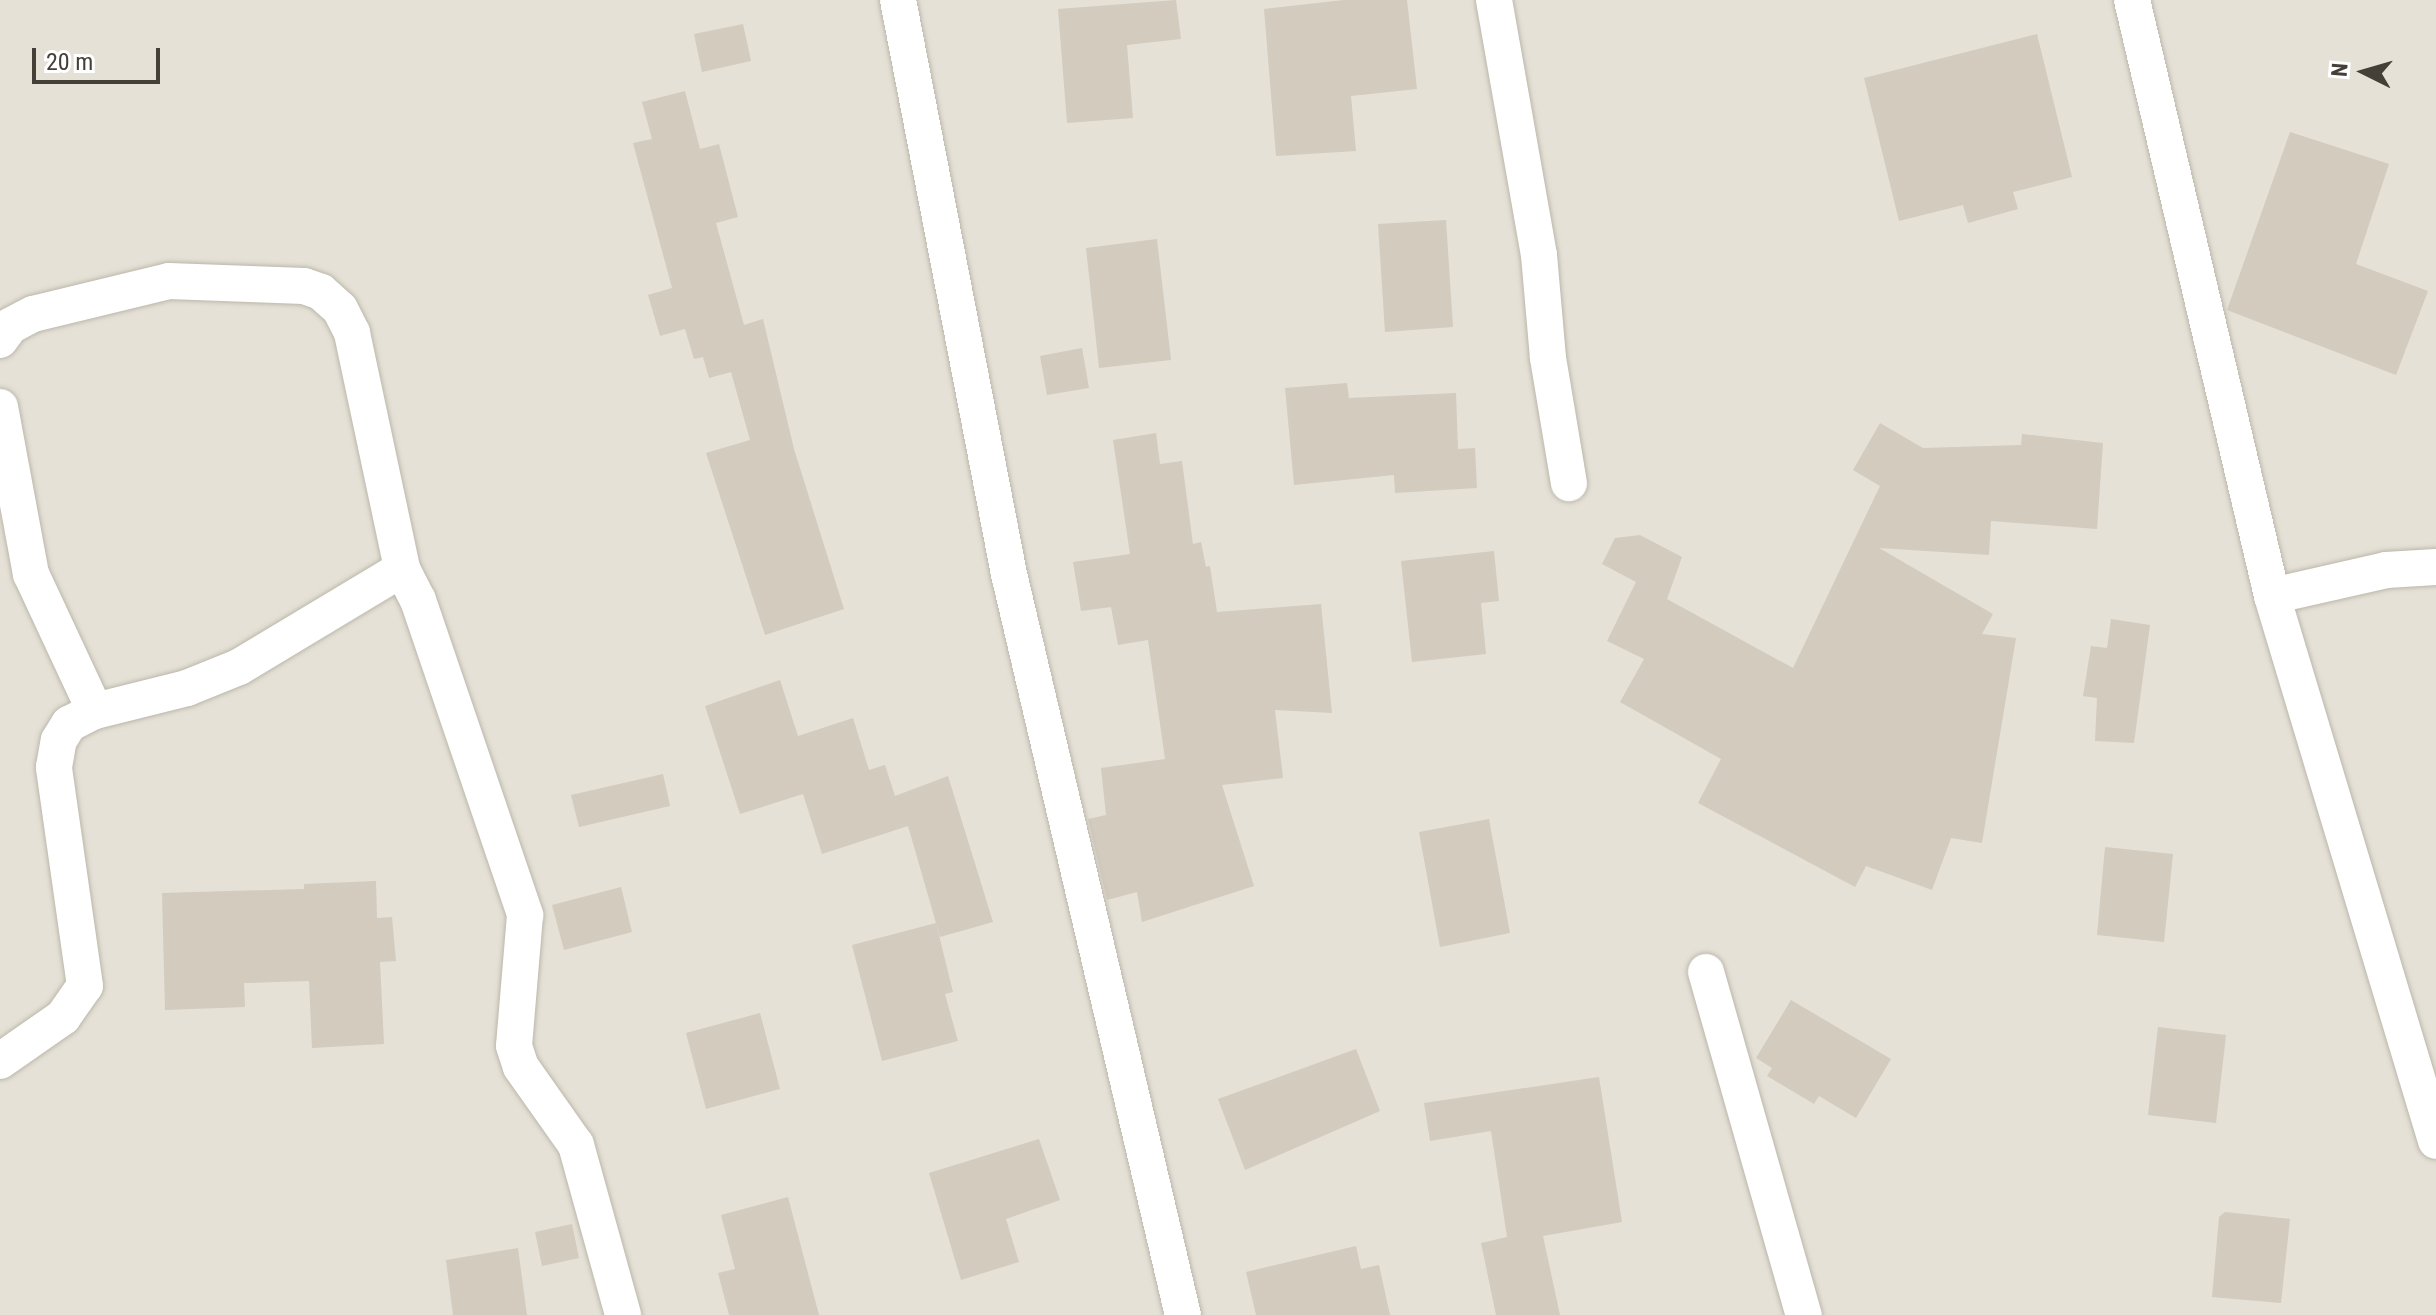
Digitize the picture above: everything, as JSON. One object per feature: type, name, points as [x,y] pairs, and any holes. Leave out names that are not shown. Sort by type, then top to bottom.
[{"type":"street","points":[[898,0],[1009,574],[1183,1315]]},
{"type":"street","points":[[1494,0],[1539,255],[1548,358],[1569,483]]},
{"type":"street","points":[[2132,0],[2272,596],[2436,1141]]},
{"type":"street","points":[[0,340],[10,326],[33,314],[169,281],[304,286],[321,292],[340,309],[352,333],[402,569],[418,600],[525,915],[514,1046],[521,1067],[576,1145],[623,1315]]},
{"type":"street","points":[[0,407],[31,574],[95,711]]},
{"type":"street","points":[[2272,596],[2386,570],[2436,567]]},
{"type":"street","points":[[0,1061],[63,1017],[85,986],[54,767],[59,740],[69,724],[95,711],[187,688],[239,667],[402,569]]},
{"type":"street","points":[[1706,972],[1804,1315]]},
{"type":"shaded area","points":[[0,0],[2436,0],[2436,1315],[0,1315]]},
{"type":"building","points":[[1176,0],[1181,39],[1127,45],[1133,118],[1067,123],[1058,9]]},
{"type":"building","points":[[1344,0],[1407,0],[1417,89],[1351,96],[1356,151],[1276,156],[1264,9]]},
{"type":"building","points":[[743,24],[751,61],[702,72],[694,34]]},
{"type":"building","points":[[2037,34],[2072,177],[2013,192],[2018,209],[1968,223],[1963,205],[1899,221],[1864,78]]},
{"type":"building","points":[[685,91],[700,149],[719,144],[738,217],[716,223],[744,325],[763,319],[794,449],[844,609],[765,635],[706,453],[750,440],[731,372],[709,378],[703,357],[694,359],[685,329],[660,336],[648,295],[672,288],[633,143],[652,139],[642,102]]},
{"type":"building","points":[[2290,132],[2389,164],[2356,264],[2428,291],[2396,375],[2227,310]]},
{"type":"building","points":[[1446,220],[1453,327],[1385,332],[1378,224]]},
{"type":"building","points":[[1157,239],[1171,360],[1099,368],[1086,248]]},
{"type":"building","points":[[1082,348],[1089,388],[1047,395],[1040,356]]},
{"type":"building","points":[[1347,383],[1349,398],[1456,393],[1458,449],[1475,448],[1477,488],[1395,493],[1394,475],[1294,485],[1285,388]]},
{"type":"building","points":[[1880,423],[1923,448],[2021,445],[2022,434],[2103,443],[2097,529],[1991,521],[1989,555],[1879,548],[1993,614],[1982,634],[2016,638],[1982,843],[1951,838],[1932,890],[1866,866],[1855,887],[1698,803],[1721,759],[1620,702],[1644,659],[1607,641],[1636,582],[1602,564],[1615,538],[1640,535],[1682,557],[1667,599],[1793,668],[1880,486],[1853,470]]},
{"type":"building","points":[[1156,433],[1160,464],[1182,461],[1193,544],[1201,542],[1206,567],[1210,566],[1217,612],[1321,604],[1332,713],[1275,710],[1283,778],[1222,785],[1254,886],[1142,922],[1137,892],[1107,900],[1088,819],[1106,815],[1101,768],[1165,759],[1148,640],[1118,645],[1111,607],[1081,611],[1073,562],[1130,554],[1113,440]]},
{"type":"building","points":[[1494,551],[1499,601],[1481,603],[1486,654],[1412,662],[1401,561]]},
{"type":"building","points":[[2111,619],[2150,625],[2134,743],[2095,741],[2097,698],[2083,696],[2091,646],[2107,648]]},
{"type":"building","points":[[780,680],[798,736],[853,718],[869,770],[885,765],[895,796],[948,776],[993,922],[940,937],[908,826],[822,854],[803,794],[740,814],[705,706]]},
{"type":"building","points":[[663,774],[670,806],[579,827],[571,795]]},
{"type":"building","points":[[1489,819],[1510,933],[1440,947],[1419,832]]},
{"type":"building","points":[[2105,847],[2173,854],[2164,942],[2097,935]]},
{"type":"building","points":[[376,881],[377,918],[392,917],[396,961],[380,962],[384,1044],[312,1048],[309,981],[244,983],[245,1007],[165,1010],[162,893],[304,889],[304,884]]},
{"type":"building","points":[[621,887],[632,932],[564,950],[552,905]]},
{"type":"building","points":[[936,923],[953,992],[945,994],[958,1041],[882,1061],[852,945]]},
{"type":"building","points":[[1791,1000],[1891,1059],[1856,1118],[1819,1096],[1814,1104],[1767,1076],[1772,1068],[1756,1058]]},
{"type":"building","points":[[760,1013],[780,1089],[706,1109],[686,1033]]},
{"type":"building","points":[[2158,1027],[2226,1035],[2216,1123],[2148,1115]]},
{"type":"building","points":[[1356,1049],[1380,1111],[1245,1170],[1218,1099]]},
{"type":"building","points":[[1599,1077],[1622,1222],[1543,1236],[1560,1315],[1496,1315],[1481,1243],[1507,1237],[1491,1131],[1430,1141],[1424,1103]]},
{"type":"building","points":[[1039,1139],[1060,1200],[1006,1219],[1019,1262],[961,1280],[929,1173]]},
{"type":"building","points":[[788,1197],[819,1315],[729,1315],[718,1273],[735,1269],[721,1215]]},
{"type":"building","points":[[2225,1212],[2290,1219],[2281,1303],[2212,1297],[2219,1217]]},
{"type":"building","points":[[572,1224],[579,1258],[542,1266],[535,1232]]},
{"type":"building","points":[[1356,1246],[1361,1269],[1379,1265],[1390,1315],[1256,1315],[1246,1272]]},
{"type":"building","points":[[518,1248],[527,1315],[453,1315],[446,1260]]}]
